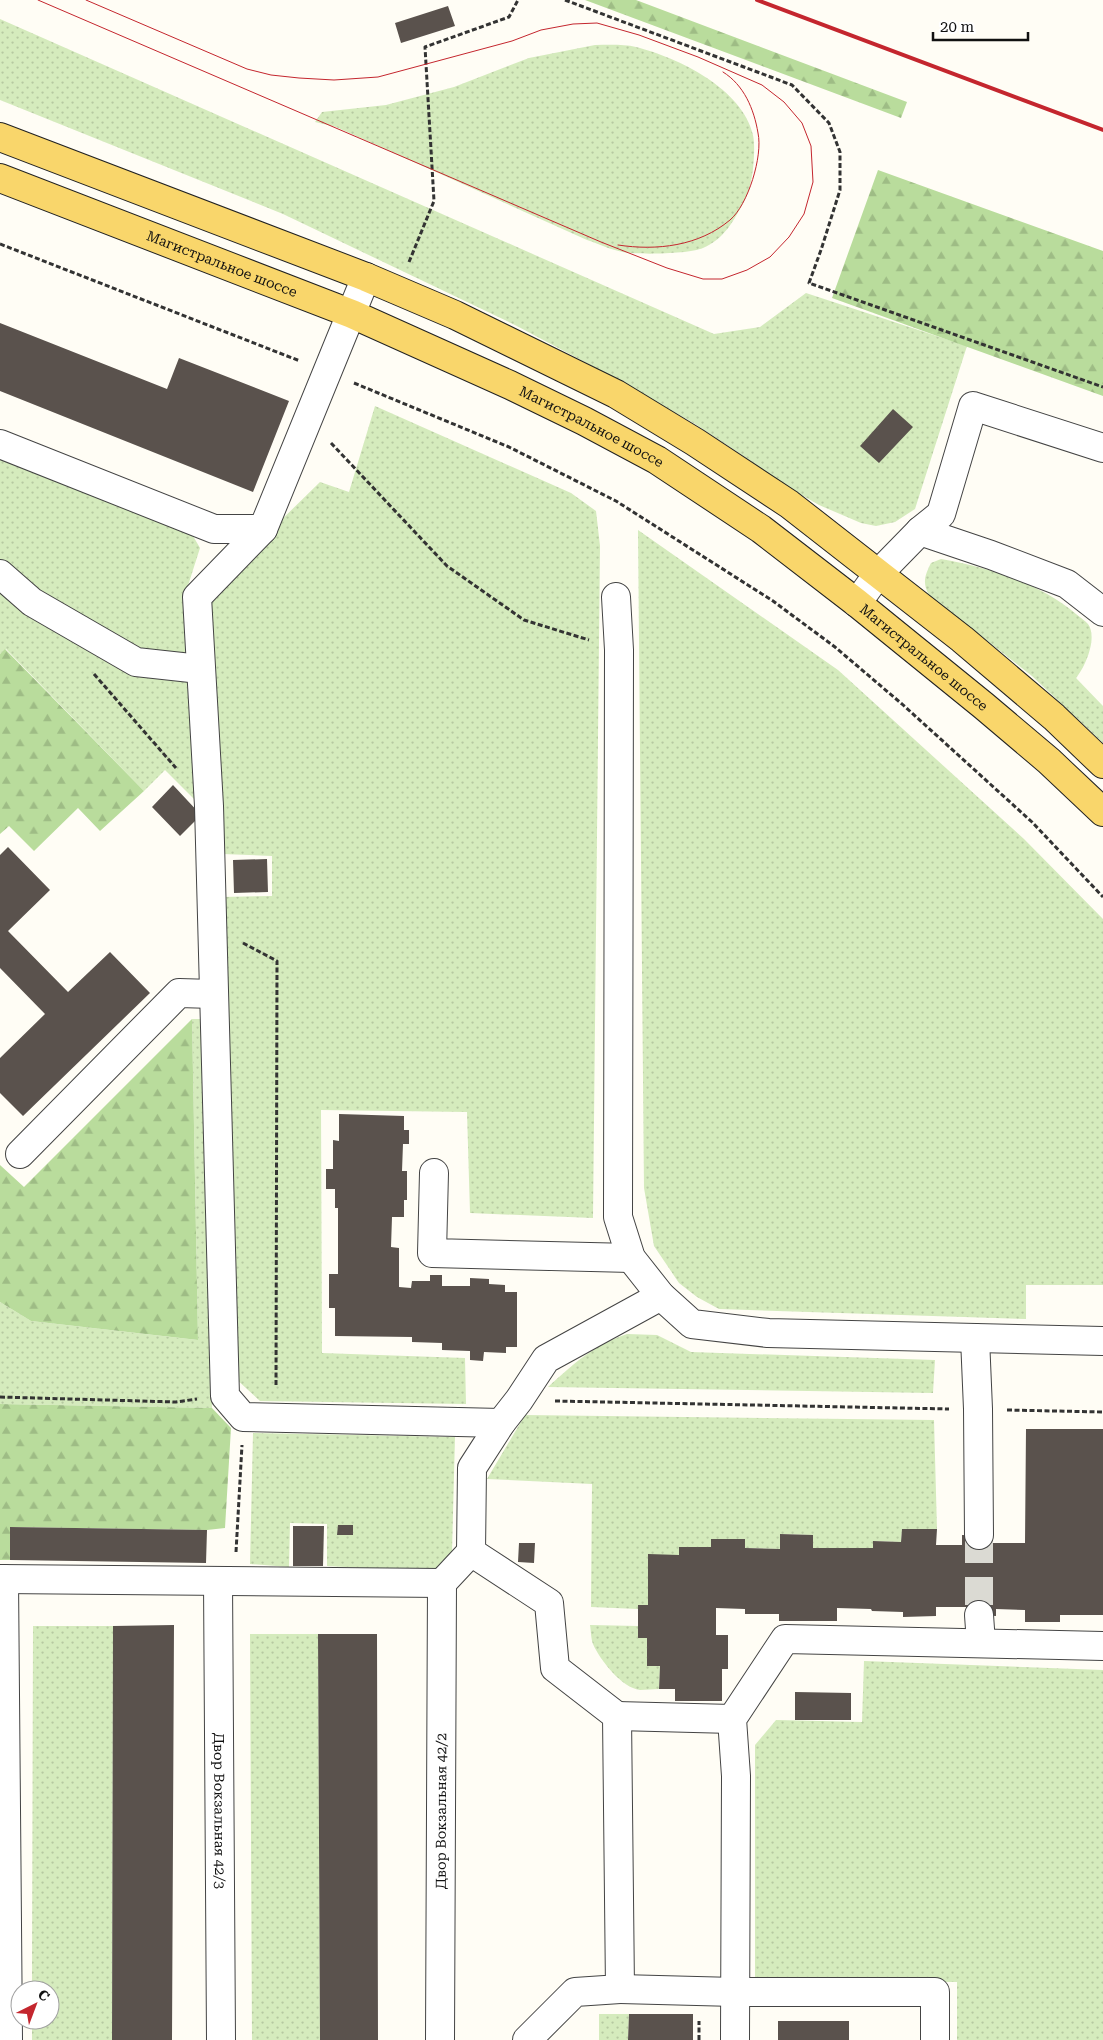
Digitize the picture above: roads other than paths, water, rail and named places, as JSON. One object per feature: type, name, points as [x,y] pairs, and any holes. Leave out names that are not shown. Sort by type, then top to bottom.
[{"type":"main road","points":[[0,137],[366,277],[455,315],[616,394],[695,442],[789,504],[962,639],[1054,717],[1103,764]]},
{"type":"main road","name":"Магистральное шоссе","points":[[0,178],[352,314],[510,385],[584,421],[657,460],[761,529],[857,603],[984,706],[1103,812]]},
{"type":"street","points":[[366,277],[262,529],[197,598],[209,806],[225,1396],[243,1417],[501,1422]]},
{"type":"street","points":[[857,603],[878,574],[920,531],[941,514],[973,406],[1103,448]]},
{"type":"street","points":[[0,444],[214,529],[262,529]]},
{"type":"street","points":[[920,531],[991,555],[1067,584],[1103,612]]},
{"type":"street","points":[[0,574],[32,602],[136,662],[200,668]]},
{"type":"street","points":[[616,597],[619,650],[618,1217],[631,1258],[661,1296],[692,1324],[768,1333],[1103,1341]]},
{"type":"street","points":[[20,1154],[179,993],[213,994]]},
{"type":"street","points":[[434,1173],[432,1253],[631,1258]]},
{"type":"street","points":[[8,2040],[2,1579],[442,1583],[472,1552],[472,1468],[501,1422],[519,1400],[546,1359],[661,1296]]},
{"type":"street","points":[[976,1338],[979,1535]]},
{"type":"street","points":[[472,1552],[549,1603],[555,1668],[617,1716],[732,1719]]},
{"type":"street","name":"Двор Вокзальная 42/3","points":[[221,2040],[227,1580]]},
{"type":"street","name":"Двор Вокзальная 42/2","points":[[440,2040],[442,1583]]},
{"type":"street","points":[[980,1616],[980,1644]]},
{"type":"street","points":[[734,2040],[736,1776],[732,1719],[785,1639],[1103,1646]]},
{"type":"street","points":[[617,1716],[620,1990]]},
{"type":"street","points":[[527,2040],[575,1992],[620,1990],[935,1992],[935,2040]]},
{"type":"tunnel","points":[[979,1535],[979,1615]]},
{"type":"tram line","points":[[38,0],[601,242],[667,268],[703,279],[722,279],[747,270],[770,257],[789,237],[804,214],[813,182],[811,146],[802,123],[784,102],[762,85],[698,57],[639,35],[597,23],[573,24],[541,30],[512,41],[378,77],[334,80],[271,75],[247,69],[86,0]]},
{"type":"tram line","points":[[618,245],[633,247],[677,245],[705,236],[718,229],[737,213],[753,180],[759,143],[754,115],[747,98],[737,84],[723,72]]},
{"type":"railway","points":[[757,0],[1103,130]]}]
